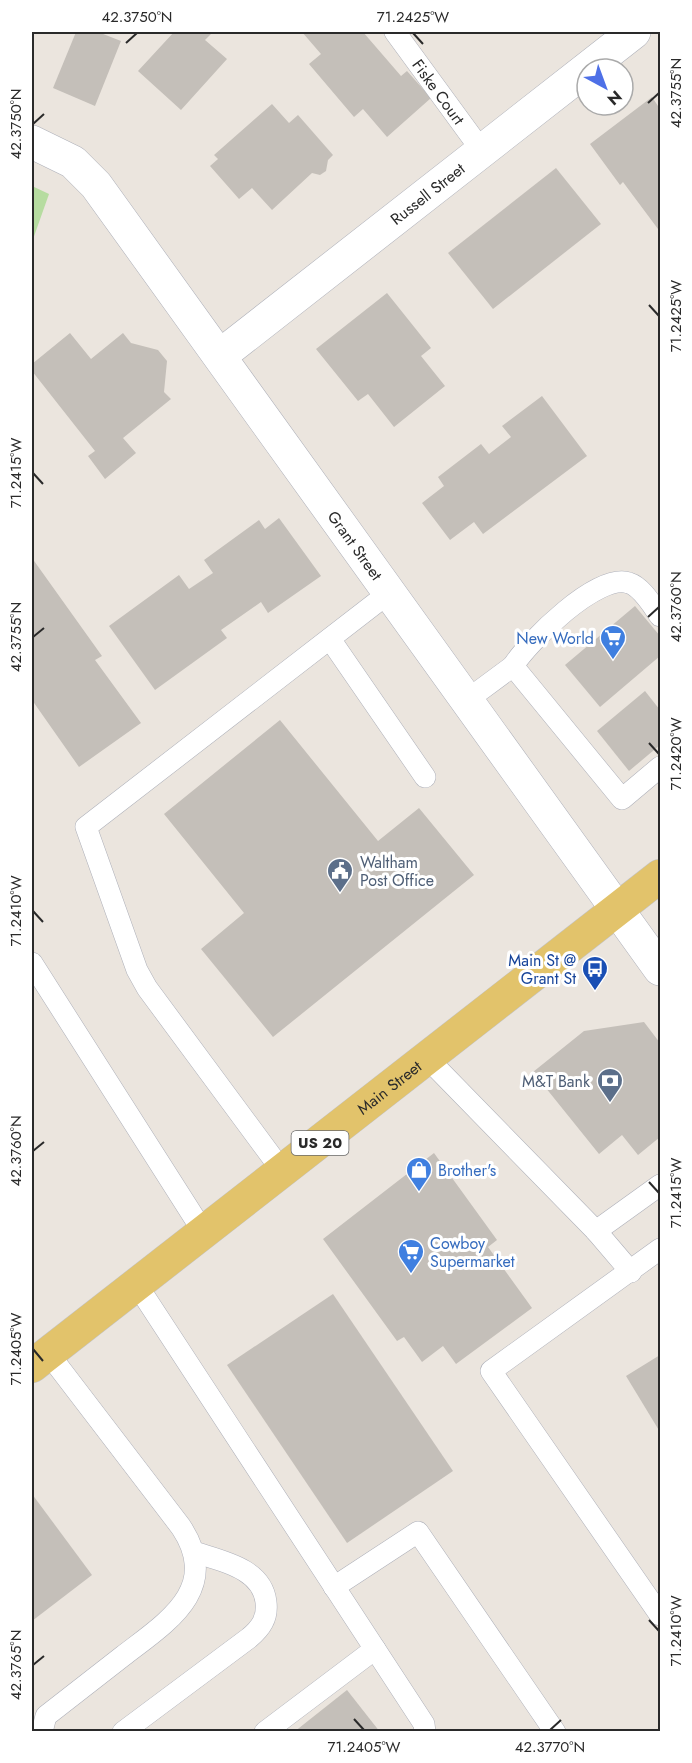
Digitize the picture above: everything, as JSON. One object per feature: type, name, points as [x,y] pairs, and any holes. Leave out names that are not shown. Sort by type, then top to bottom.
[{"type":"main road","name":"Main Street","points":[[40,1360],[619,911],[660,876]]},
{"type":"street","name":"Russell Street","points":[[221,356],[634,32]]},
{"type":"street","name":"Grant Street","points":[[32,142],[73,162],[96,184],[660,969]]},
{"type":"lane","name":"Fiske Court","points":[[395,32],[482,151]]},
{"type":"lane","points":[[467,700],[513,666],[531,641],[595,589],[607,582],[629,583],[638,588],[660,616]]},
{"type":"lane","points":[[283,1172],[216,1083],[137,970],[86,827],[390,592]]},
{"type":"lane","points":[[330,639],[425,777]]},
{"type":"lane","points":[[513,666],[622,799],[660,767]]},
{"type":"lane","points":[[32,963],[204,1233]]},
{"type":"lane","points":[[428,1059],[596,1231],[631,1272]]},
{"type":"lane","points":[[596,1231],[660,1185]]},
{"type":"lane","points":[[660,1249],[491,1371],[660,1615]]},
{"type":"lane","points":[[137,1285],[424,1724],[425,1731]]},
{"type":"lane","points":[[40,1360],[181,1527],[194,1552],[194,1582],[181,1609],[171,1620],[46,1716],[42,1731]]},
{"type":"lane","points":[[334,1587],[418,1532],[555,1731]]},
{"type":"lane","points":[[123,1731],[249,1638],[265,1619],[266,1596],[260,1584],[251,1575],[240,1568],[194,1552]]},
{"type":"lane","points":[[265,1731],[375,1649]]},
{"type":"green space","points":[[32,186],[49,194],[32,242]]},
{"type":"building","points":[[76,32],[98,32],[121,41],[95,106],[53,88]]},
{"type":"building","points":[[174,32],[213,32],[205,40],[227,59],[181,110],[138,71]]},
{"type":"building","points":[[302,32],[363,32],[401,76],[407,71],[431,98],[387,137],[363,109],[354,117],[309,64],[321,54]]},
{"type":"building","points":[[652,97],[660,109],[660,227],[658,229],[623,182],[620,185],[590,144],[626,117],[635,117],[635,110]]},
{"type":"building","points":[[272,104],[289,123],[298,115],[333,155],[328,160],[326,171],[320,175],[312,173],[272,210],[252,188],[239,199],[210,166],[218,159],[214,155]]},
{"type":"building","points":[[556,168],[601,224],[493,309],[448,253]]},
{"type":"building","points":[[387,293],[431,348],[421,356],[445,386],[394,427],[368,394],[358,401],[316,349]]},
{"type":"building","points":[[70,333],[91,359],[123,333],[131,343],[158,350],[167,361],[164,392],[171,399],[123,438],[136,453],[105,479],[88,456],[95,451],[32,371],[32,364]]},
{"type":"building","points":[[542,396],[587,456],[483,534],[474,522],[450,540],[422,503],[444,486],[438,477],[481,444],[489,454],[511,437],[502,426]]},
{"type":"building","points":[[279,518],[321,576],[268,613],[261,602],[221,630],[227,638],[155,690],[109,626],[179,575],[189,589],[213,573],[204,560],[259,520],[265,529]]},
{"type":"building","points":[[32,558],[102,656],[95,660],[141,723],[79,767],[32,700]]},
{"type":"building","name":"New World","points":[[635,606],[660,636],[660,656],[600,707],[565,665]]},
{"type":"building","points":[[645,691],[660,710],[660,745],[629,771],[597,731]]},
{"type":"building","name":"Waltham Post Office","points":[[280,720],[378,841],[419,808],[474,875],[273,1037],[201,949],[244,913],[164,814]]},
{"type":"building","name":"M&T Bank","points":[[644,1022],[660,1043],[660,1137],[638,1155],[622,1135],[599,1154],[533,1072],[584,1031]]},
{"type":"building","points":[[434,1153],[497,1240],[488,1247],[532,1308],[456,1364],[443,1346],[422,1362],[404,1337],[397,1341],[323,1239]]},
{"type":"building","points":[[333,1294],[453,1471],[347,1543],[227,1365]]},
{"type":"building","points":[[660,1355],[660,1432],[626,1376]]},
{"type":"building","points":[[32,1494],[92,1575],[32,1621]]},
{"type":"building","points":[[347,1690],[380,1732],[294,1732]]},
{"type":"place","name":"New World","points":[[613,661]]},
{"type":"place","name":"Waltham Post Office","points":[[340,894]]},
{"type":"place","name":"Main St @ Grant St","points":[[595,992]]},
{"type":"place","name":"M&T Bank","points":[[610,1104]]},
{"type":"place","name":"Brother's","points":[[419,1193]]},
{"type":"place","name":"Cowboy Supermarket","points":[[411,1275]]}]
